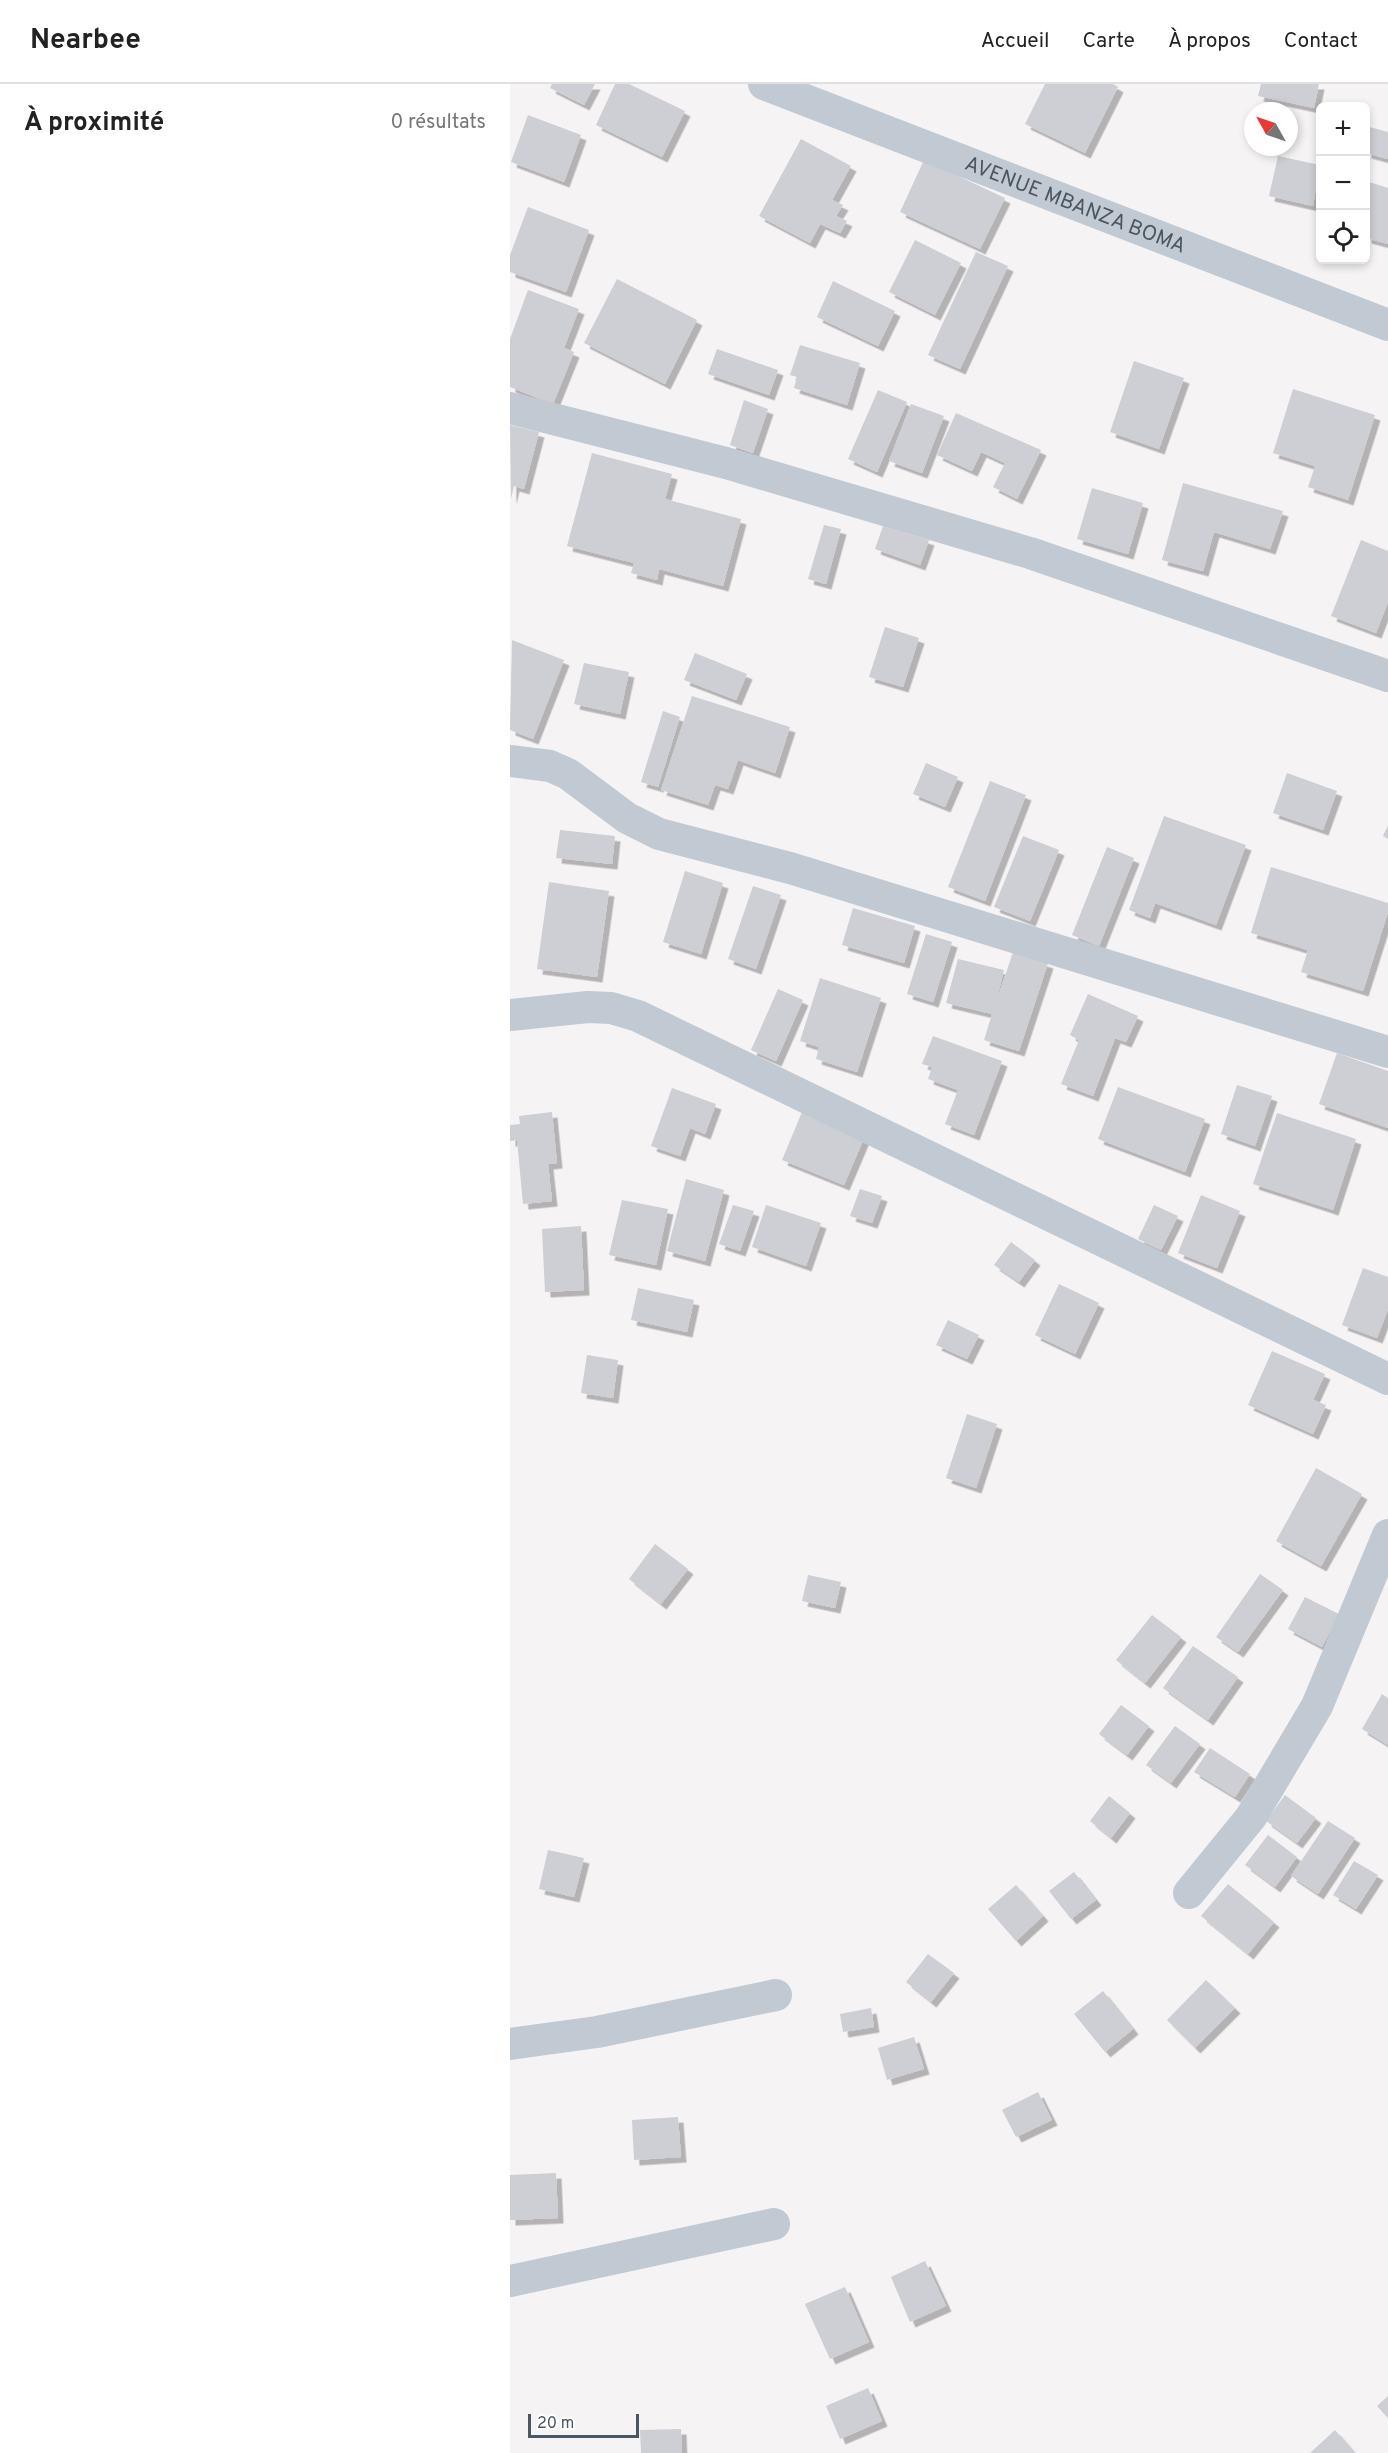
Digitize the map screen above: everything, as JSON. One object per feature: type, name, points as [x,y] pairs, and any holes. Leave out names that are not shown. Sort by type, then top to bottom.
[{"type":"street","name":"AVENUE MBANZA BOMA","points":[[764,84],[1388,326]]},
{"type":"street","points":[[510,408],[726,463],[1030,553],[1388,676]]},
{"type":"street","points":[[510,760],[550,766],[568,774],[627,818],[659,834],[790,868],[1388,1052]]},
{"type":"street","points":[[510,1016],[588,1007],[611,1008],[638,1016],[1388,1379]]},
{"type":"street","points":[[1189,1893],[1251,1817],[1317,1706],[1388,1535]]},
{"type":"street","points":[[510,2044],[597,2032],[776,1995]]},
{"type":"street","points":[[510,2281],[774,2224]]},
{"type":"building","points":[[552,84],[595,84],[584,105],[550,88]]},
{"type":"building","points":[[615,84],[629,84],[685,111],[662,157],[596,125]]},
{"type":"building","points":[[1045,84],[1113,84],[1118,87],[1085,153],[1025,124]]},
{"type":"building","points":[[1261,84],[1319,84],[1314,108],[1298,105],[1298,102],[1258,96]]},
{"type":"building","points":[[528,115],[581,135],[564,182],[511,162]]},
{"type":"building","points":[[1370,127],[1388,132],[1388,159],[1370,154]]},
{"type":"building","points":[[801,139],[851,166],[832,200],[843,205],[836,216],[847,221],[840,233],[820,224],[810,243],[759,216]]},
{"type":"building","points":[[1278,156],[1316,164],[1313,206],[1269,196]]},
{"type":"building","points":[[924,160],[1005,198],[980,249],[900,212]]},
{"type":"building","points":[[1370,182],[1388,188],[1388,244],[1370,239]]},
{"type":"building","points":[[528,207],[589,230],[566,292],[510,272],[510,255]]},
{"type":"building","points":[[915,240],[961,263],[935,315],[889,292]]},
{"type":"building","points":[[976,252],[1008,266],[960,369],[928,355]]},
{"type":"building","points":[[617,279],[697,320],[665,384],[584,343]]},
{"type":"building","points":[[833,281],[895,311],[878,346],[817,317]]},
{"type":"building","points":[[528,290],[579,309],[564,348],[574,352],[553,404],[510,387],[510,339]]},
{"type":"building","points":[[800,345],[860,363],[847,405],[794,388],[797,377],[790,375]]},
{"type":"building","points":[[717,349],[778,370],[769,395],[708,374]]},
{"type":"building","points":[[1134,361],[1184,378],[1159,449],[1110,432]]},
{"type":"building","points":[[1293,389],[1375,415],[1348,500],[1308,487],[1315,466],[1273,453]]},
{"type":"building","points":[[878,390],[907,402],[877,472],[848,459]]},
{"type":"building","points":[[744,400],[768,409],[753,453],[730,445]]},
{"type":"building","points":[[911,404],[944,416],[922,473],[889,461]]},
{"type":"building","points":[[956,413],[1041,450],[1017,499],[993,487],[1005,463],[981,452],[972,471],[937,455]]},
{"type":"building","points":[[510,425],[539,432],[524,489],[514,486],[511,499]]},
{"type":"building","points":[[592,453],[672,474],[665,499],[741,519],[723,586],[659,569],[657,580],[631,573],[634,563],[567,546]]},
{"type":"building","points":[[1183,483],[1283,511],[1270,549],[1214,532],[1203,571],[1162,560]]},
{"type":"building","points":[[1092,488],[1143,503],[1128,554],[1077,539]]},
{"type":"building","points":[[824,525],[841,529],[826,584],[808,579]]},
{"type":"building","points":[[883,526],[929,540],[920,565],[875,549]]},
{"type":"building","points":[[1361,540],[1388,551],[1388,602],[1376,633],[1331,616]]},
{"type":"building","points":[[885,627],[919,638],[903,687],[869,677]]},
{"type":"building","points":[[512,640],[564,660],[533,739],[510,730]]},
{"type":"building","points":[[695,653],[747,674],[736,700],[684,680]]},
{"type":"building","points":[[584,663],[629,672],[620,714],[574,704]]},
{"type":"building","points":[[692,696],[790,727],[775,773],[738,760],[728,789],[715,785],[708,805],[661,790]]},
{"type":"building","points":[[663,711],[680,717],[658,787],[641,782]]},
{"type":"building","points":[[926,763],[958,777],[945,807],[913,794]]},
{"type":"building","points":[[1287,773],[1337,791],[1323,830],[1273,813]]},
{"type":"building","points":[[990,781],[1026,795],[985,901],[948,887]]},
{"type":"building","points":[[1164,816],[1246,845],[1216,925],[1155,903],[1150,918],[1129,910]]},
{"type":"building","points":[[1388,825],[1388,839],[1383,836]]},
{"type":"building","points":[[560,830],[615,836],[612,864],[556,858]]},
{"type":"building","points":[[1023,836],[1059,850],[1030,921],[994,907]]},
{"type":"building","points":[[1107,847],[1134,858],[1099,946],[1072,935]]},
{"type":"building","points":[[1271,867],[1388,903],[1388,912],[1363,991],[1301,972],[1308,950],[1251,933]]},
{"type":"building","points":[[685,871],[723,883],[701,954],[663,942]]},
{"type":"building","points":[[549,882],[609,891],[597,977],[537,969]]},
{"type":"building","points":[[753,886],[781,895],[756,969],[728,959]]},
{"type":"building","points":[[853,908],[915,926],[904,963],[842,945]]},
{"type":"building","points":[[926,934],[952,942],[933,1002],[907,994]]},
{"type":"building","points":[[1013,952],[1048,963],[1019,1051],[984,1040],[992,1014],[946,1003],[958,959],[1004,970],[995,1006]]},
{"type":"building","points":[[820,978],[881,998],[857,1072],[816,1059],[819,1047],[800,1041]]},
{"type":"building","points":[[778,989],[803,1000],[776,1061],[751,1050]]},
{"type":"building","points":[[1088,994],[1138,1016],[1126,1042],[1115,1038],[1093,1096],[1061,1084],[1079,1040],[1070,1035]]},
{"type":"building","points":[[933,1036],[1002,1061],[974,1135],[945,1124],[958,1090],[928,1079],[932,1067],[922,1064]]},
{"type":"building","points":[[1337,1053],[1388,1071],[1388,1128],[1319,1104]]},
{"type":"building","points":[[1237,1085],[1272,1096],[1255,1146],[1221,1134]]},
{"type":"building","points":[[1118,1087],[1205,1119],[1185,1172],[1098,1139]]},
{"type":"building","points":[[672,1088],[716,1104],[705,1134],[690,1128],[680,1156],[651,1146]]},
{"type":"building","points":[[552,1112],[557,1163],[548,1164],[552,1201],[523,1204],[517,1140],[510,1141],[510,1125],[520,1124],[519,1116]]},
{"type":"building","points":[[802,1112],[864,1138],[844,1185],[782,1160]]},
{"type":"building","points":[[1277,1113],[1356,1139],[1333,1210],[1253,1184]]},
{"type":"building","points":[[686,1179],[724,1190],[705,1261],[667,1251]]},
{"type":"building","points":[[860,1189],[882,1196],[872,1223],[850,1216]]},
{"type":"building","points":[[1201,1195],[1240,1211],[1217,1268],[1178,1253]]},
{"type":"building","points":[[622,1200],[668,1209],[656,1265],[609,1255]]},
{"type":"building","points":[[733,1205],[754,1211],[740,1251],[719,1244]]},
{"type":"building","points":[[766,1205],[821,1223],[806,1266],[752,1247]]},
{"type":"building","points":[[1154,1205],[1178,1216],[1161,1250],[1138,1239]]},
{"type":"building","points":[[581,1226],[584,1290],[545,1292],[542,1229]]},
{"type":"building","points":[[1011,1242],[1035,1260],[1019,1282],[994,1265]]},
{"type":"building","points":[[1363,1268],[1388,1277],[1388,1309],[1377,1338],[1342,1325]]},
{"type":"building","points":[[1059,1284],[1099,1303],[1075,1354],[1035,1335]]},
{"type":"building","points":[[638,1288],[694,1300],[687,1332],[631,1320]]},
{"type":"building","points":[[948,1320],[979,1335],[967,1359],[936,1345]]},
{"type":"building","points":[[1272,1351],[1325,1374],[1313,1400],[1326,1405],[1313,1434],[1248,1405]]},
{"type":"building","points":[[587,1355],[618,1360],[613,1398],[581,1393]]},
{"type":"building","points":[[967,1414],[997,1424],[976,1488],[946,1478]]},
{"type":"building","points":[[1316,1468],[1362,1494],[1321,1566],[1276,1541]]},
{"type":"building","points":[[655,1544],[688,1569],[661,1604],[629,1579]]},
{"type":"building","points":[[1260,1574],[1283,1590],[1238,1652],[1216,1637]]},
{"type":"building","points":[[808,1575],[841,1582],[835,1608],[802,1601]]},
{"type":"building","points":[[1305,1597],[1339,1614],[1322,1647],[1288,1629]]},
{"type":"building","points":[[1152,1615],[1181,1637],[1145,1683],[1116,1660]]},
{"type":"building","points":[[1193,1646],[1238,1677],[1208,1720],[1163,1688]]},
{"type":"building","points":[[1382,1694],[1388,1698],[1388,1745],[1362,1729]]},
{"type":"building","points":[[1121,1705],[1149,1726],[1127,1755],[1099,1734]]},
{"type":"building","points":[[1175,1726],[1200,1744],[1171,1783],[1146,1765]]},
{"type":"building","points":[[1210,1748],[1250,1774],[1235,1797],[1194,1772]]},
{"type":"building","points":[[1285,1795],[1316,1818],[1297,1843],[1266,1821]]},
{"type":"building","points":[[1109,1796],[1130,1813],[1111,1838],[1090,1821]]},
{"type":"building","points":[[1328,1821],[1355,1838],[1318,1894],[1291,1876]]},
{"type":"building","points":[[1268,1835],[1297,1857],[1275,1887],[1245,1865]]},
{"type":"building","points":[[548,1850],[584,1858],[574,1897],[539,1889]]},
{"type":"building","points":[[1354,1861],[1378,1875],[1356,1909],[1333,1895]]},
{"type":"building","points":[[1074,1872],[1096,1900],[1071,1919],[1049,1891]]},
{"type":"building","points":[[1228,1884],[1274,1922],[1248,1954],[1201,1916]]},
{"type":"building","points":[[1016,1885],[1043,1916],[1016,1941],[988,1909]]},
{"type":"building","points":[[928,1954],[954,1973],[931,2002],[906,1982]]},
{"type":"building","points":[[1206,1980],[1235,2008],[1195,2048],[1167,2020]]},
{"type":"building","points":[[1103,1991],[1133,2029],[1105,2052],[1074,2014]]},
{"type":"building","points":[[871,2008],[874,2027],[843,2032],[840,2014]]},
{"type":"building","points":[[914,2037],[924,2069],[887,2080],[878,2048]]},
{"type":"building","points":[[1038,2092],[1052,2120],[1016,2137],[1002,2110]]},
{"type":"building","points":[[678,2117],[681,2157],[634,2160],[632,2120]]},
{"type":"building","points":[[556,2173],[558,2218],[510,2220],[510,2175]]},
{"type":"building","points":[[925,2261],[946,2306],[910,2322],[891,2277]]},
{"type":"building","points":[[845,2287],[869,2342],[830,2359],[805,2304]]},
{"type":"building","points":[[868,2388],[882,2421],[840,2439],[826,2406]]},
{"type":"building","points":[[1388,2396],[1388,2418],[1377,2406]]},
{"type":"building","points":[[681,2429],[682,2453],[641,2453],[640,2430]]},
{"type":"building","points":[[1335,2430],[1355,2453],[1310,2453]]}]
